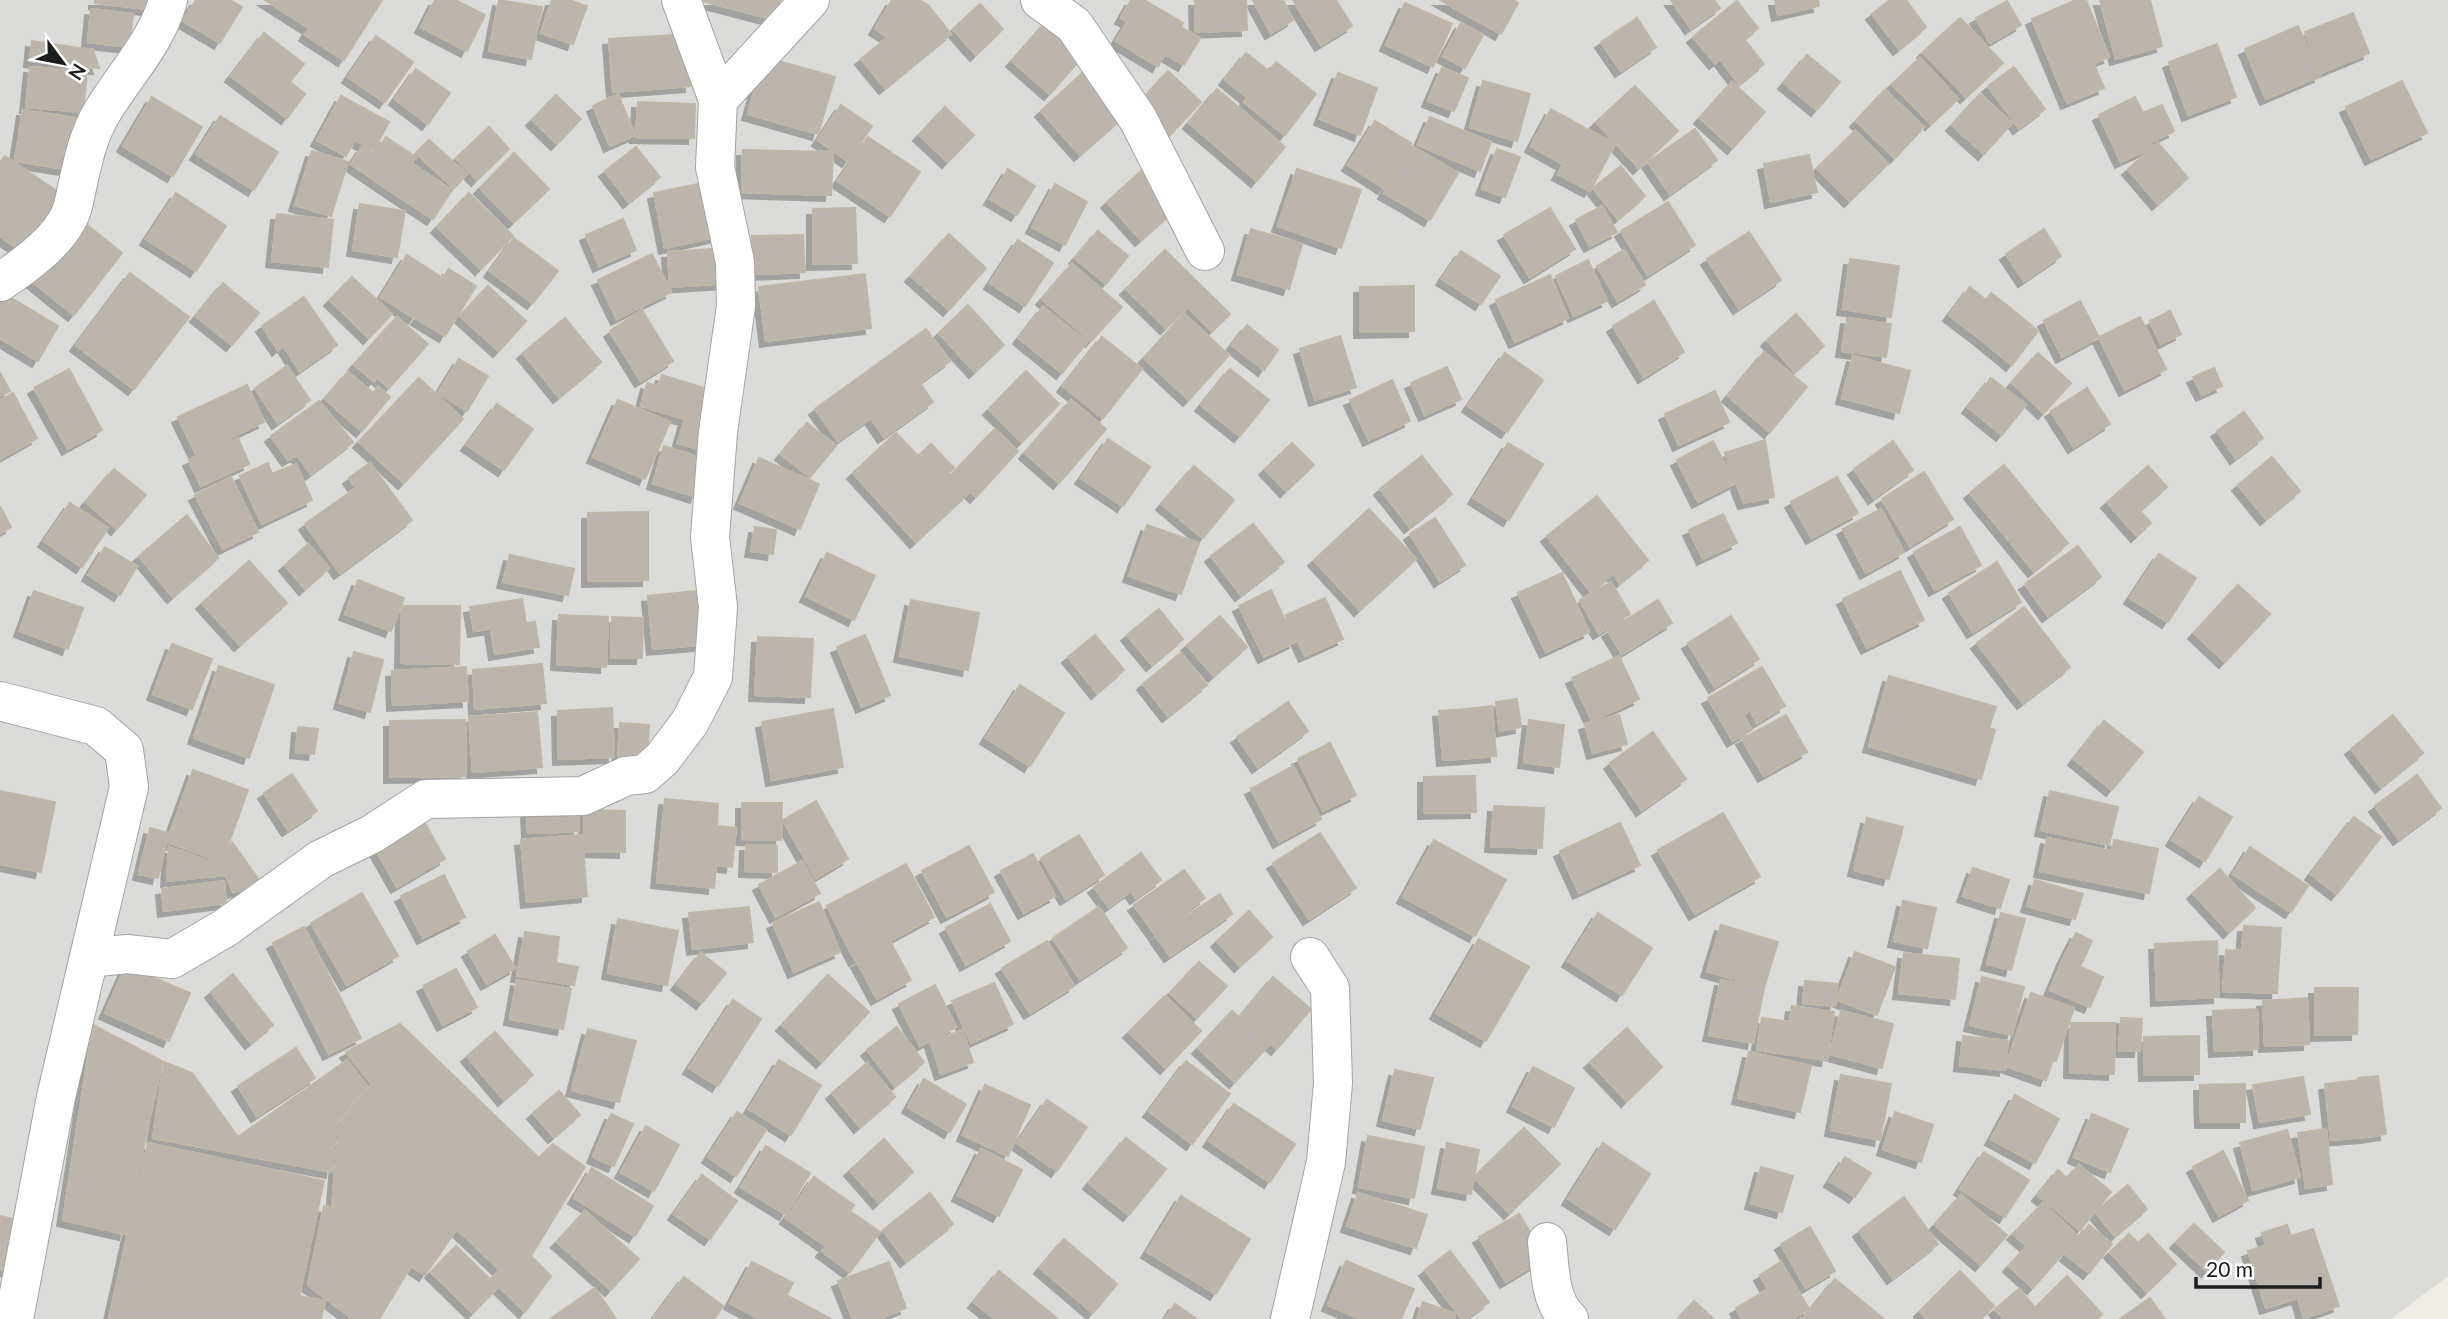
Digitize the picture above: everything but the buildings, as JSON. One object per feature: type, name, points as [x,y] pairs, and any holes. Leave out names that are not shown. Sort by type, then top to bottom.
[{"type":"street","points":[[0,282],[30,260],[59,231],[72,209],[76,184],[99,117],[163,18],[168,0]]},
{"type":"street","points":[[89,958],[127,954],[172,960],[225,928],[321,859],[372,834],[426,799],[583,796],[626,776],[645,774],[662,759],[690,723],[713,677],[718,607],[710,537],[718,432],[736,306],[735,262],[715,167],[718,100],[681,0]]},
{"type":"street","points":[[718,100],[810,0]]},
{"type":"street","points":[[1040,0],[1074,25],[1138,119],[1205,251]]},
{"type":"street","points":[[0,701],[96,726],[124,750],[129,787],[56,1097],[14,1319]]},
{"type":"street","points":[[1290,1319],[1326,1162],[1333,1083],[1330,988],[1310,957]]},
{"type":"street","points":[[1547,1242],[1555,1294],[1569,1319]]},
{"type":"shaded area","points":[[0,0],[2448,0],[2448,1276],[2391,1319],[0,1319]]}]
